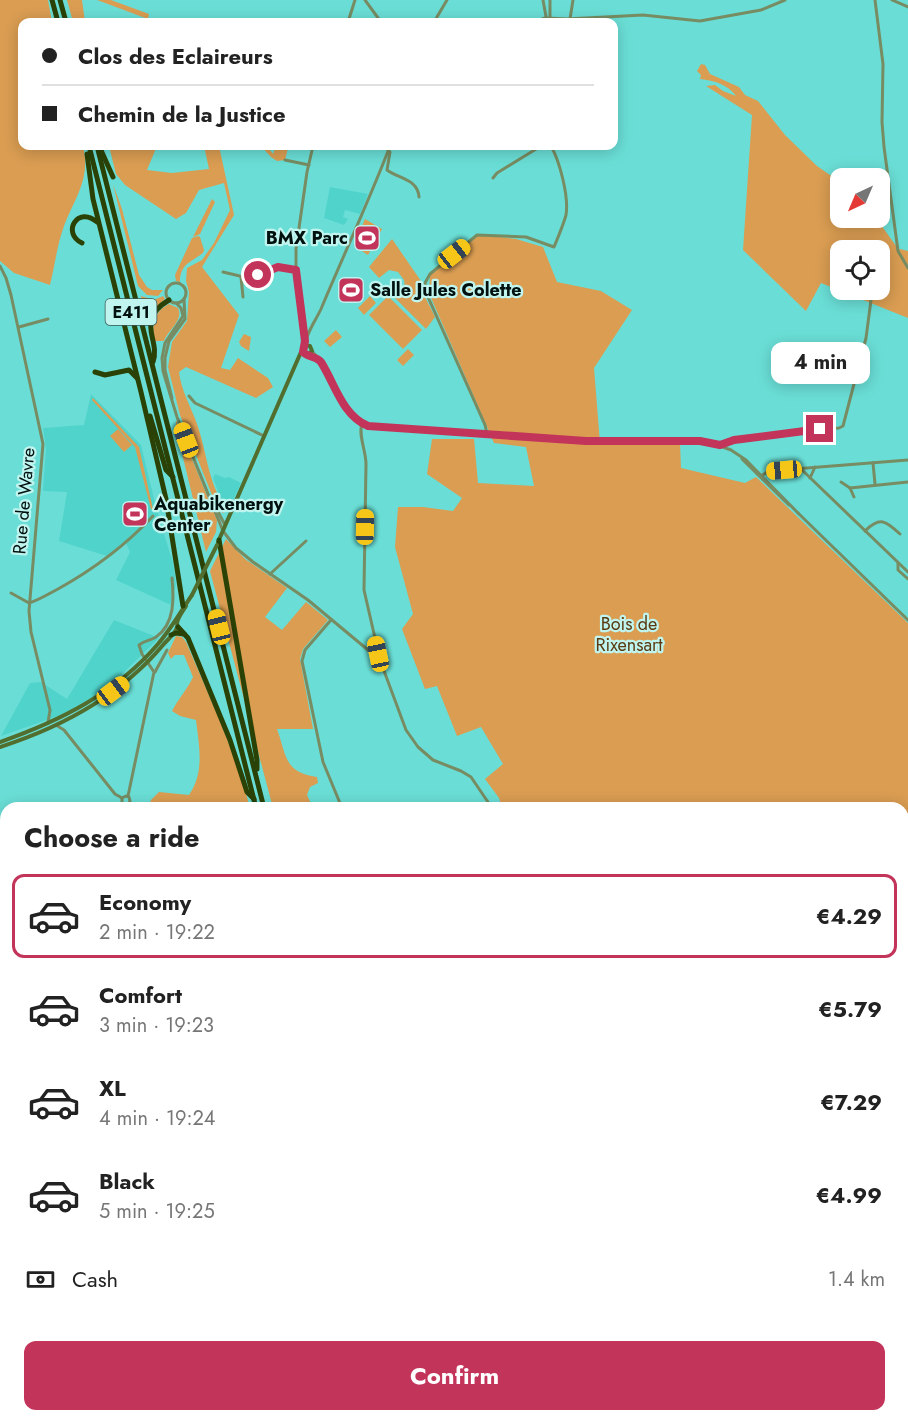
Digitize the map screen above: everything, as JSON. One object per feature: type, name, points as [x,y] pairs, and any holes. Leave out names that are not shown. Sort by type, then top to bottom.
[{"type":"highway","points":[[52,0],[57,18]]},
{"type":"highway","points":[[60,0],[65,18]]},
{"type":"highway","points":[[88,150],[91,189],[98,223],[169,513],[181,587],[188,599]]},
{"type":"highway","name":"E411","points":[[89,150],[254,800]]},
{"type":"highway","name":"E411","points":[[99,150],[262,802]]},
{"type":"highway","points":[[101,150],[113,177]]},
{"type":"highway","points":[[82,243],[73,235],[72,228],[75,220],[87,216],[98,223]]},
{"type":"highway","points":[[153,363],[155,356],[152,341],[152,317],[157,308],[169,300]]},
{"type":"highway","points":[[95,372],[105,375],[129,370],[138,381]]},
{"type":"highway","points":[[141,392],[153,423],[166,470],[173,478]]},
{"type":"highway","points":[[218,542],[257,760],[256,776]]},
{"type":"highway","points":[[181,587],[188,599]]},
{"type":"highway","points":[[178,627],[185,635],[230,740],[247,792],[254,800]]},
{"type":"highway","points":[[171,635],[176,633],[185,635]]},
{"type":"main road","points":[[305,348],[308,354]]},
{"type":"main road","points":[[305,348],[308,354]]},
{"type":"main road","points":[[0,745],[67,718],[108,695],[178,627],[178,621],[188,599],[218,542],[305,348]]},
{"type":"main road","points":[[298,360],[308,354]]},
{"type":"main road","points":[[147,659],[188,599]]},
{"type":"main road","points":[[0,745],[55,723]]},
{"type":"street","points":[[349,18],[355,0]]},
{"type":"street","points":[[365,0],[378,18]]},
{"type":"street","points":[[436,18],[447,0]]},
{"type":"street","points":[[543,0],[547,18]]},
{"type":"street","points":[[547,18],[550,0]]},
{"type":"street","points":[[570,18],[573,0]]},
{"type":"street","points":[[588,18],[643,15],[700,21],[761,10],[785,0]]},
{"type":"street","points":[[875,0],[883,64],[884,147],[898,251],[908,268]]},
{"type":"street","points":[[892,0],[908,7]]},
{"type":"street","points":[[305,348],[296,270],[296,249],[312,150]]},
{"type":"street","points":[[305,348],[388,150]]},
{"type":"street","points":[[390,150],[387,170],[415,185],[419,191],[419,197]]},
{"type":"street","points":[[492,178],[534,150]]},
{"type":"street","points":[[487,434],[428,297],[425,283],[430,274],[477,235],[526,237],[553,247],[565,218],[566,203],[553,150]]},
{"type":"street","points":[[285,160],[309,165]]},
{"type":"street","name":"Rue de Wavre","points":[[0,266],[12,295],[41,431],[43,455],[29,603],[31,632],[50,710],[51,717],[48,724]]},
{"type":"street","points":[[223,272],[241,277],[261,275],[278,267],[296,270]]},
{"type":"street","points":[[241,277],[243,297]]},
{"type":"street","points":[[172,400],[165,370],[166,352],[172,335],[185,317],[184,288],[176,283],[167,289],[166,295],[169,300],[181,308],[183,316],[166,340],[162,358],[163,371],[172,400],[186,440],[223,531],[241,552],[308,600],[380,660]]},
{"type":"street","points":[[176,303],[184,299]]},
{"type":"street","points":[[720,445],[734,440],[812,429],[840,428],[844,423],[869,319],[870,300]]},
{"type":"street","points":[[18,327],[48,319]]},
{"type":"street","points":[[305,341],[308,337]]},
{"type":"street","points":[[308,354],[317,358],[324,367],[349,412],[362,423],[378,427],[586,441],[700,441],[720,445],[739,456],[761,476],[908,620]]},
{"type":"street","points":[[189,396],[195,403],[264,436]]},
{"type":"street","points":[[362,423],[360,433],[366,452],[364,586],[380,660],[406,730],[418,747],[433,760],[471,777],[488,802]]},
{"type":"street","points":[[761,476],[769,471],[908,460]]},
{"type":"street","points":[[873,463],[875,484]]},
{"type":"street","points":[[810,478],[815,467]]},
{"type":"street","points":[[800,468],[908,573]]},
{"type":"street","points":[[841,482],[850,488],[854,497]]},
{"type":"street","points":[[850,488],[908,482]]},
{"type":"street","points":[[213,504],[225,525]]},
{"type":"street","points":[[218,513],[224,515],[231,511]]},
{"type":"street","points":[[11,593],[29,603],[75,579],[110,557],[153,516]]},
{"type":"street","points":[[865,531],[874,523],[884,521],[900,534]]},
{"type":"street","points":[[270,574],[306,541]]},
{"type":"street","points":[[898,563],[898,570],[908,579]]},
{"type":"street","points":[[130,802],[128,796],[154,675],[154,669],[140,651],[140,645],[144,641],[155,638],[167,625],[174,596],[172,579]]},
{"type":"street","points":[[331,620],[305,650],[302,661],[323,762],[340,802]]},
{"type":"street","points":[[154,675],[167,650]]},
{"type":"street","points":[[50,710],[58,716],[67,718],[64,730]]},
{"type":"street","points":[[55,723],[64,730],[115,795],[122,798],[128,796]]},
{"type":"street","points":[[122,798],[123,802]]},
{"type":"shaded area","points":[[330,187],[368,194],[360,214],[345,210],[343,217],[348,219],[344,225],[324,218]]},
{"type":"shaded area","points":[[91,394],[141,445],[157,511],[173,563],[176,584],[171,605],[116,580],[130,552],[125,541],[107,556],[59,541],[67,492],[43,491],[46,449],[43,428],[84,425]]},
{"type":"shaded area","points":[[215,474],[241,483],[229,509],[221,499],[213,478]]},
{"type":"shaded area","points":[[114,620],[159,638],[118,678],[93,697],[61,715],[1,736],[30,683],[41,682],[67,699]]},
{"type":"green space","points":[[0,0],[48,0],[51,18],[18,18],[18,150],[84,150],[85,168],[81,187],[62,233],[50,285],[14,273],[0,261]]},
{"type":"green space","points":[[67,0],[82,0],[84,18],[72,18]]},
{"type":"green space","points":[[97,0],[111,0],[149,14],[148,18]]},
{"type":"green space","points":[[701,64],[705,65],[710,74],[739,87],[745,95],[758,101],[785,135],[817,166],[830,175],[830,228],[883,228],[899,250],[908,251],[908,318],[863,300],[890,300],[890,240],[830,240],[830,287],[821,283],[806,311],[743,250],[752,115],[706,86],[715,85],[736,96],[729,89],[700,79],[701,75],[697,71]]},
{"type":"green space","points":[[110,150],[155,150],[147,170],[172,173],[209,169],[205,150],[220,150],[234,215],[202,267],[239,315],[221,368],[230,370],[238,358],[268,378],[273,387],[256,398],[186,367],[179,372],[215,489],[226,508],[223,513],[218,510],[180,415],[168,367],[172,342],[187,321],[189,292],[186,281],[187,268],[202,260],[214,243],[230,210],[224,183],[199,190],[186,213],[176,219],[125,185],[116,174]]},
{"type":"green space","points":[[265,150],[270,150],[273,154],[274,150],[288,150],[285,160],[277,161]]},
{"type":"green space","points":[[113,184],[139,275],[147,287],[152,290],[163,290],[158,296],[147,295],[138,286]]},
{"type":"green space","points":[[212,199],[215,202],[200,234],[193,237]]},
{"type":"green space","name":"BMX Parc","points":[[365,219],[382,229],[368,255],[354,246]]},
{"type":"green space","name":"Bois de Rixensart","points":[[478,234],[516,239],[543,247],[557,282],[601,291],[632,310],[594,368],[600,443],[680,444],[681,468],[745,483],[756,477],[908,623],[908,802],[500,802],[485,779],[503,764],[481,727],[457,736],[437,686],[425,689],[402,629],[413,614],[395,547],[398,507],[423,507],[453,511],[462,498],[427,474],[432,439],[474,439],[478,483],[534,486],[526,447],[494,443],[429,293],[430,275]]},
{"type":"green space","points":[[198,236],[204,250],[203,253],[184,267],[180,282],[176,281],[175,275],[192,238]]},
{"type":"green space","points":[[392,239],[421,281],[420,287],[435,317],[426,329],[395,298],[405,288],[404,280],[398,272],[389,270],[379,278],[369,267]]},
{"type":"green space","points":[[141,296],[154,300],[163,296],[165,299],[152,312],[150,330]]},
{"type":"green space","points":[[370,296],[376,303],[364,315],[358,308]]},
{"type":"green space","points":[[388,296],[422,330],[403,349],[369,315]]},
{"type":"green space","points":[[169,304],[178,308],[179,317],[164,341],[154,341],[153,330],[157,315]]},
{"type":"green space","points":[[336,330],[342,337],[330,347],[324,341]]},
{"type":"green space","points":[[244,334],[251,337],[249,351],[239,342]]},
{"type":"green space","points":[[408,349],[414,355],[403,366],[397,360]]},
{"type":"green space","points":[[93,398],[139,447],[153,509],[151,509],[135,447],[92,400]]},
{"type":"green space","points":[[176,420],[217,520],[216,532],[206,552],[176,429]]},
{"type":"green space","points":[[118,429],[132,445],[124,452],[110,436]]},
{"type":"green space","points":[[226,539],[245,559],[287,588],[265,617],[282,630],[306,602],[328,620],[303,649],[300,659],[313,729],[277,729],[285,755],[292,767],[306,775],[317,777],[318,783],[310,787],[307,795],[310,802],[271,802],[210,571]]},
{"type":"green space","points":[[176,636],[182,637],[229,744],[248,802],[150,802],[159,792],[189,795],[199,768],[196,720],[180,716],[172,711],[193,677],[184,655],[175,655],[171,659],[168,653]]},
{"type":"place","name":"BMX Parc","points":[[367,238]]},
{"type":"place","name":"Salle Jules Colette","points":[[351,290]]},
{"type":"place","name":"Aquabikenergy Center","points":[[135,514]]},
{"type":"route","points":[[258,275],[278,267],[290,271],[296,270],[302,333],[305,341],[305,347],[302,350],[306,355],[317,358],[321,362],[349,412],[368,426],[586,441],[700,441],[720,445],[727,441],[820,429]]}]
